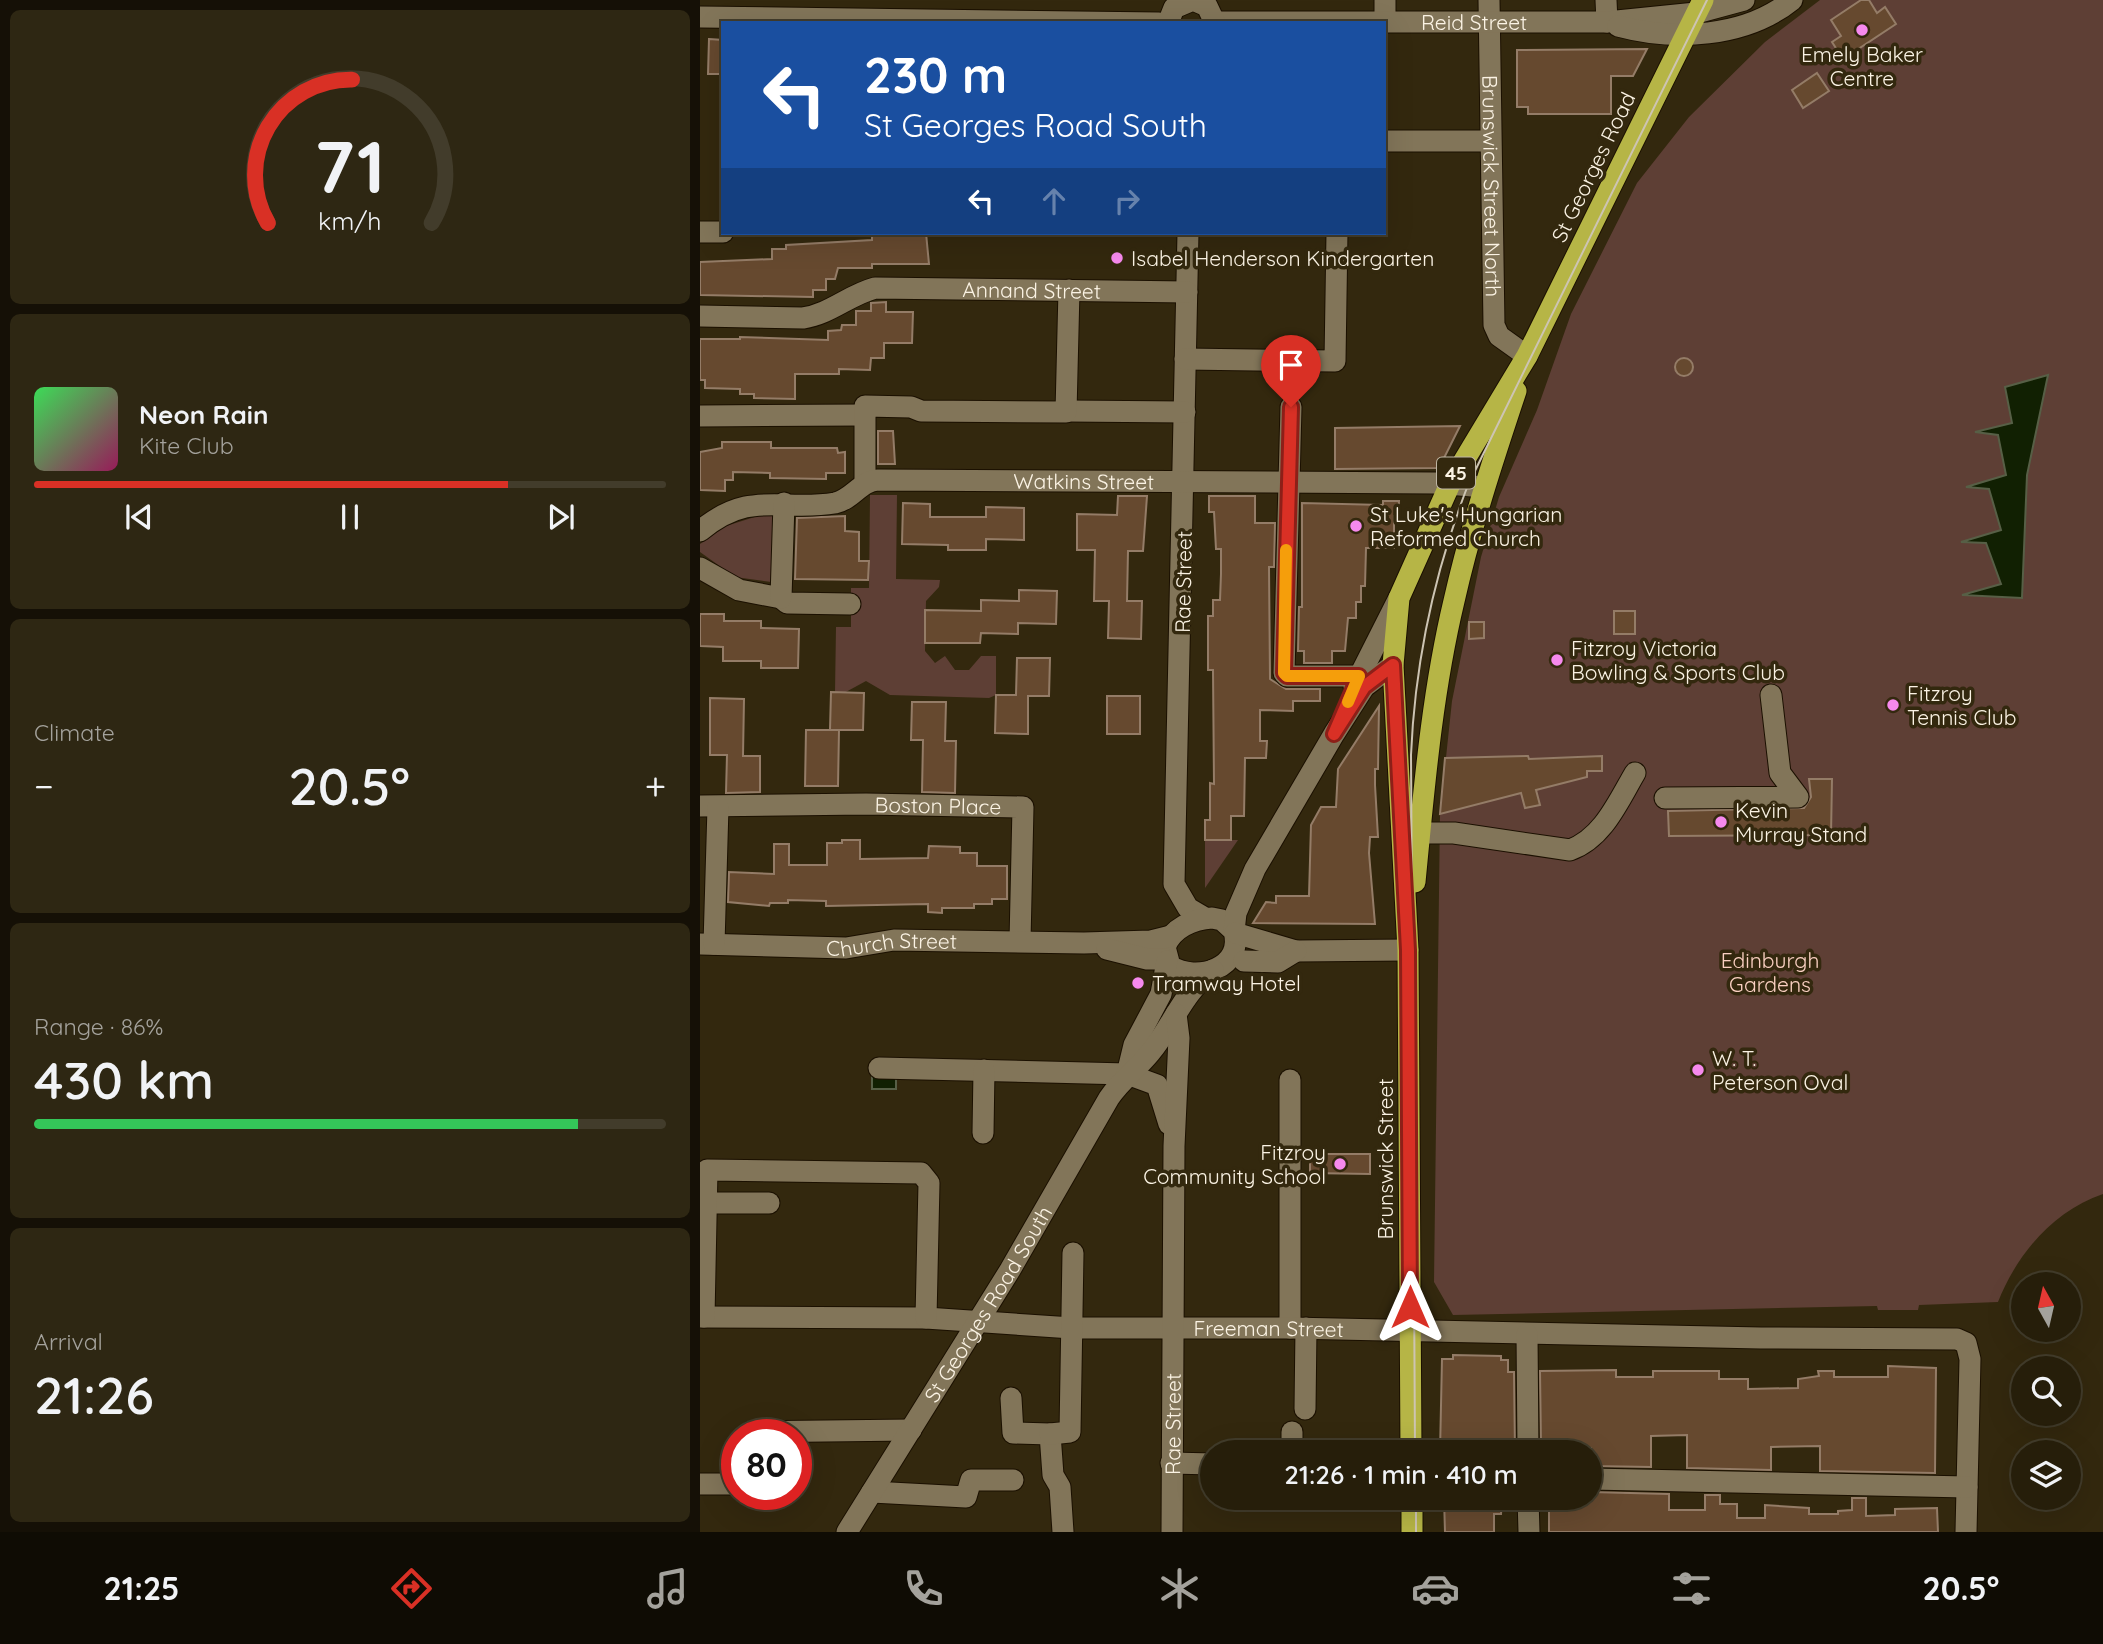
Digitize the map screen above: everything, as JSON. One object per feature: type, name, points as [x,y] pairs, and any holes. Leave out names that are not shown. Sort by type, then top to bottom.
[{"type":"highway","name":"St Georges Road","points":[[1399,598],[1450,484],[1527,356],[1699,6]]},
{"type":"highway","name":"St Georges Road","points":[[1453,603],[1484,487],[1527,356]]},
{"type":"highway","name":"Brunswick Street","points":[[1399,598],[1393,665],[1408,950],[1411,1440]]},
{"type":"highway","name":"Brunswick Street","points":[[1408,950],[1435,708],[1453,603]]},
{"type":"highway","points":[[1412,1510],[1412,1532]]},
{"type":"street","points":[[1169,21],[1174,8],[1193,0],[1207,6],[1214,21]]},
{"type":"street","points":[[1385,0],[1385,21]]},
{"type":"street","name":"Brunswick Street North","points":[[1489,0],[1494,325],[1499,336],[1527,356]]},
{"type":"street","points":[[1606,0],[1607,22]]},
{"type":"street","name":"Reid Street","points":[[1386,22],[1607,22],[1744,0]]},
{"type":"street","name":"Reid Street","points":[[1607,22],[1668,35],[1685,34],[1748,25],[1768,18],[1792,0]]},
{"type":"street","points":[[701,11],[809,9],[1049,21]]},
{"type":"street","points":[[1386,141],[1490,141]]},
{"type":"street","points":[[700,232],[721,232]]},
{"type":"street","name":"Rae Street","points":[[1188,235],[1185,482],[1174,884],[1188,908],[1207,918]]},
{"type":"street","points":[[1185,359],[1335,361],[1337,235]]},
{"type":"street","name":"Annand Street","points":[[700,316],[820,316],[856,293],[875,288],[1187,292]]},
{"type":"street","points":[[1066,411],[1069,290]]},
{"type":"street","points":[[865,483],[865,406],[911,407],[921,411],[1185,412]]},
{"type":"street","points":[[1291,407],[1284,673],[1287,676],[1359,676]]},
{"type":"street","points":[[700,416],[864,415]]},
{"type":"street","name":"Watkins Street","points":[[700,531],[741,508],[758,503],[836,502],[865,483],[887,480],[1450,484],[1484,487]]},
{"type":"street","points":[[781,598],[784,503]]},
{"type":"street","points":[[700,568],[739,590],[781,598],[790,603],[850,604]]},
{"type":"street","points":[[1334,734],[1359,676],[1399,598]]},
{"type":"street","points":[[1255,869],[1207,918],[1180,928],[1171,936],[1165,947],[1166,960],[1184,973],[1203,974],[1213,970],[1231,955],[1236,912],[1255,869],[1364,687],[1393,665]]},
{"type":"street","points":[[1665,798],[1798,797],[1780,773],[1771,695]]},
{"type":"street","points":[[1420,833],[1454,833],[1570,850],[1586,844],[1597,834],[1635,773]]},
{"type":"street","name":"Boston Place","points":[[707,944],[709,807],[866,804],[1023,807],[1020,941]]},
{"type":"street","points":[[1207,918],[1222,920],[1234,932],[1296,951],[1408,950]]},
{"type":"street","name":"Church Street","points":[[707,944],[846,948],[894,940],[1084,943],[1151,941],[1171,936]]},
{"type":"street","name":"Church Street","points":[[1084,943],[1147,959],[1166,960]]},
{"type":"street","points":[[1244,961],[1278,962],[1296,951]]},
{"type":"street","name":"St Georges Road South","points":[[1127,1074],[1133,1045],[1161,994],[1166,960]]},
{"type":"street","name":"St Georges Road South","points":[[847,1532],[979,1320],[1102,1108],[1127,1074],[1152,1052],[1194,986],[1213,970]]},
{"type":"street","name":"Rae Street","points":[[1172,1532],[1174,1146],[1179,1038],[1176,1014]]},
{"type":"street","points":[[879,1068],[1127,1074]]},
{"type":"street","points":[[983,1133],[984,1070]]},
{"type":"street","name":"Rae Street","points":[[1127,1074],[1157,1085],[1174,1146]]},
{"type":"street","points":[[1290,1080],[1298,1328],[1305,1409]]},
{"type":"street","points":[[702,1317],[707,1170],[922,1173],[929,1183],[926,1318]]},
{"type":"street","points":[[706,1203],[769,1203]]},
{"type":"street","points":[[1011,1398],[1013,1433],[1070,1432],[1073,1253]]},
{"type":"street","name":"Freeman Street","points":[[702,1317],[926,1318],[1072,1328],[1298,1328],[1878,1340],[1949,1338],[1959,1348],[1970,1371],[1967,1487]]},
{"type":"street","points":[[1527,1334],[1528,1440]]},
{"type":"street","points":[[812,1432],[911,1430]]},
{"type":"street","points":[[1050,1434],[1053,1475],[1060,1487],[1063,1532]]},
{"type":"street","points":[[1171,1463],[1200,1464]]},
{"type":"street","points":[[1602,1479],[1967,1487],[1966,1532]]},
{"type":"street","points":[[872,1492],[966,1497],[971,1480],[1013,1480]]},
{"type":"street","points":[[700,1484],[721,1484]]},
{"type":"street","points":[[1528,1510],[1529,1532]]},
{"type":"green space","name":"Edinburgh Gardens","points":[[1820,0],[2103,0],[2103,1194],[2068,1211],[2039,1236],[2011,1272],[1998,1302],[1919,1305],[1918,1310],[1878,1310],[1877,1306],[1453,1315],[1434,1282],[1440,814],[1452,701],[1481,557],[1499,497],[1537,410],[1571,314],[1637,183],[1689,117],[1765,42]]},
{"type":"green space","points":[[870,495],[897,495],[896,579],[940,580],[939,587],[926,601],[925,651],[935,663],[945,656],[955,670],[969,670],[981,656],[996,656],[996,695],[989,698],[890,695],[866,681],[844,693],[835,692],[836,627],[851,627],[851,588],[869,588]]},
{"type":"green space","points":[[761,515],[774,516],[771,582],[735,577],[700,552],[700,544],[726,526]]},
{"type":"green space","points":[[1205,840],[1238,840],[1205,888]]},
{"type":"shaded area","points":[[2048,375],[2027,475],[2022,598],[1962,595],[2001,584],[1986,543],[1961,542],[2001,530],[1989,489],[1966,487],[2006,475],[1998,435],[1975,432],[2012,423],[2005,387]]},
{"type":"shaded area","points":[[872,1077],[896,1077],[896,1089],[872,1089]]},
{"type":"building","name":"Emely Baker Centre","points":[[1861,0],[1869,0],[1877,13],[1885,7],[1896,24],[1843,59],[1832,42],[1841,36],[1831,20]]},
{"type":"building","points":[[709,39],[721,40],[721,74],[708,74]]},
{"type":"building","points":[[1647,49],[1633,76],[1611,76],[1611,114],[1528,114],[1528,107],[1517,107],[1517,50]]},
{"type":"building","points":[[1817,73],[1829,91],[1803,108],[1792,90]]},
{"type":"building","points":[[872,235],[926,235],[929,264],[872,264],[872,268],[838,268],[835,279],[826,279],[826,290],[813,290],[813,297],[700,295],[700,262],[772,259],[772,249],[786,249],[786,245],[872,240]]},
{"type":"building","points":[[886,302],[886,312],[913,312],[912,343],[884,343],[884,358],[871,358],[870,370],[839,369],[839,374],[795,374],[795,399],[754,398],[754,394],[740,394],[740,389],[705,388],[705,380],[700,380],[700,339],[740,337],[828,340],[828,331],[841,330],[842,325],[856,325],[856,311],[871,311],[871,303]]},
{"type":"building","points":[[1684,358],[1692,363],[1693,367],[1688,375],[1684,376],[1676,371],[1675,367],[1680,359]]},
{"type":"building","points":[[1460,426],[1439,468],[1335,469],[1335,428]]},
{"type":"building","points":[[878,431],[893,431],[895,464],[878,464]]},
{"type":"building","points":[[722,442],[771,442],[771,448],[837,448],[838,453],[845,452],[845,473],[826,473],[826,479],[770,478],[770,473],[733,472],[733,480],[725,480],[725,491],[700,490],[700,452],[722,448]]},
{"type":"building","points":[[1118,496],[1147,496],[1143,551],[1128,551],[1127,601],[1142,601],[1141,639],[1108,638],[1109,601],[1094,601],[1095,550],[1077,550],[1077,514],[1117,515]]},
{"type":"building","points":[[1209,496],[1255,496],[1255,523],[1275,523],[1274,567],[1269,567],[1270,679],[1286,689],[1320,689],[1320,701],[1293,701],[1293,711],[1260,710],[1260,741],[1267,741],[1266,758],[1245,758],[1244,816],[1231,816],[1231,840],[1205,840],[1205,820],[1210,820],[1210,783],[1214,784],[1213,670],[1208,670],[1208,616],[1213,616],[1213,600],[1220,600],[1221,574],[1221,549],[1216,549],[1214,512],[1209,512]]},
{"type":"building","points":[[1383,501],[1399,501],[1398,516],[1394,516],[1394,548],[1366,548],[1365,586],[1361,586],[1361,602],[1356,602],[1356,618],[1348,618],[1345,651],[1332,651],[1332,663],[1304,663],[1304,651],[1298,651],[1299,607],[1302,607],[1302,503],[1383,505]]},
{"type":"building","points":[[903,503],[930,504],[930,517],[986,517],[986,507],[1024,508],[1024,540],[986,539],[986,550],[948,550],[948,545],[902,544]]},
{"type":"building","points":[[845,516],[845,531],[859,532],[859,561],[869,561],[868,580],[795,579],[797,518]]},
{"type":"building","points":[[1019,590],[1057,591],[1056,624],[1018,623],[1018,634],[981,633],[980,643],[925,643],[925,610],[981,611],[981,600],[1019,601]]},
{"type":"building","points":[[1614,611],[1635,611],[1635,634],[1614,634]]},
{"type":"building","points":[[700,614],[724,614],[724,621],[761,621],[761,628],[799,629],[798,668],[761,668],[761,661],[723,661],[723,647],[700,646]]},
{"type":"building","points":[[1469,622],[1484,622],[1484,638],[1469,639]]},
{"type":"building","points":[[1017,658],[1050,658],[1049,696],[1028,696],[1028,734],[995,733],[996,695],[1016,695]]},
{"type":"building","points":[[831,692],[864,693],[863,730],[830,730]]},
{"type":"building","points":[[1107,696],[1140,696],[1140,734],[1107,734]]},
{"type":"building","points":[[710,698],[744,699],[743,756],[760,756],[760,792],[726,793],[727,755],[710,755]]},
{"type":"building","points":[[912,702],[946,702],[945,741],[956,741],[955,793],[922,792],[923,740],[911,740]]},
{"type":"building","points":[[1379,706],[1378,769],[1375,769],[1378,837],[1370,837],[1369,853],[1375,924],[1253,923],[1266,902],[1276,903],[1276,896],[1309,896],[1311,825],[1321,807],[1336,807],[1338,769]]},
{"type":"building","points":[[806,730],[839,730],[838,786],[805,786]]},
{"type":"building","points":[[1528,756],[1529,759],[1602,756],[1602,771],[1587,771],[1587,777],[1536,790],[1540,805],[1525,808],[1521,793],[1440,814],[1445,758]]},
{"type":"building","points":[[1809,779],[1832,779],[1831,835],[1669,836],[1668,811],[1804,808],[1811,797]]},
{"type":"building","points":[[842,840],[860,840],[860,859],[928,858],[929,846],[960,847],[960,853],[977,853],[977,866],[1007,866],[1007,899],[992,899],[992,904],[974,904],[974,908],[942,908],[942,913],[928,912],[928,904],[826,906],[826,901],[788,900],[788,903],[770,903],[769,906],[728,902],[729,872],[774,874],[774,844],[789,844],[789,865],[827,865],[827,843],[842,843]]},
{"type":"building","name":"Fitzroy Community School","points":[[1310,1154],[1370,1154],[1370,1174],[1310,1173]]},
{"type":"building","points":[[1453,1355],[1501,1356],[1501,1360],[1508,1360],[1508,1372],[1514,1372],[1515,1440],[1440,1440],[1442,1359],[1453,1359]]},
{"type":"building","points":[[1888,1366],[1936,1368],[1935,1473],[1820,1471],[1820,1446],[1771,1447],[1771,1470],[1687,1468],[1687,1435],[1651,1436],[1651,1467],[1602,1466],[1602,1440],[1541,1440],[1540,1371],[1616,1370],[1616,1377],[1653,1377],[1653,1371],[1719,1371],[1719,1379],[1748,1379],[1748,1389],[1798,1388],[1798,1379],[1819,1376],[1818,1371],[1834,1371],[1834,1377],[1888,1377]]},
{"type":"building","points":[[1602,1492],[1669,1494],[1669,1510],[1705,1510],[1705,1495],[1720,1495],[1720,1504],[1737,1504],[1737,1518],[1765,1518],[1765,1505],[1809,1508],[1809,1514],[1838,1514],[1838,1511],[1852,1510],[1852,1498],[1866,1498],[1866,1516],[1895,1515],[1895,1509],[1937,1508],[1938,1532],[1549,1532],[1549,1510],[1602,1510]]},
{"type":"building","points":[[1444,1510],[1501,1510],[1501,1514],[1494,1514],[1494,1532],[1445,1532]]},
{"type":"tram line","points":[[1415,1440],[1411,755],[1417,685],[1428,617],[1445,551],[1468,485],[1707,0]]},
{"type":"tram line","points":[[1416,1510],[1416,1532]]},
{"type":"slow traffic","points":[[1286,550],[1284,673],[1287,676],[1359,676],[1348,702]]},
{"type":"place","name":"Emely Baker Centre","points":[[1862,30]]},
{"type":"place","name":"Isabel Henderson Kindergarten","points":[[1117,258]]},
{"type":"place","name":"St Luke's Hungarian Reformed Church","points":[[1356,526]]},
{"type":"place","name":"Fitzroy Victoria Bowling & Sports Club","points":[[1557,660]]},
{"type":"place","name":"Fitzroy Tennis Club","points":[[1893,705]]},
{"type":"place","name":"Kevin Murray Stand","points":[[1721,822]]},
{"type":"place","name":"Tramway Hotel","points":[[1138,983]]},
{"type":"place","name":"W. T. Peterson Oval","points":[[1698,1070]]},
{"type":"place","name":"Fitzroy Community School","points":[[1340,1164]]},
{"type":"route","points":[[1291,407],[1284,673],[1287,676],[1359,676],[1334,734],[1364,687],[1393,665],[1397,781],[1408,950],[1410,1307]]}]
